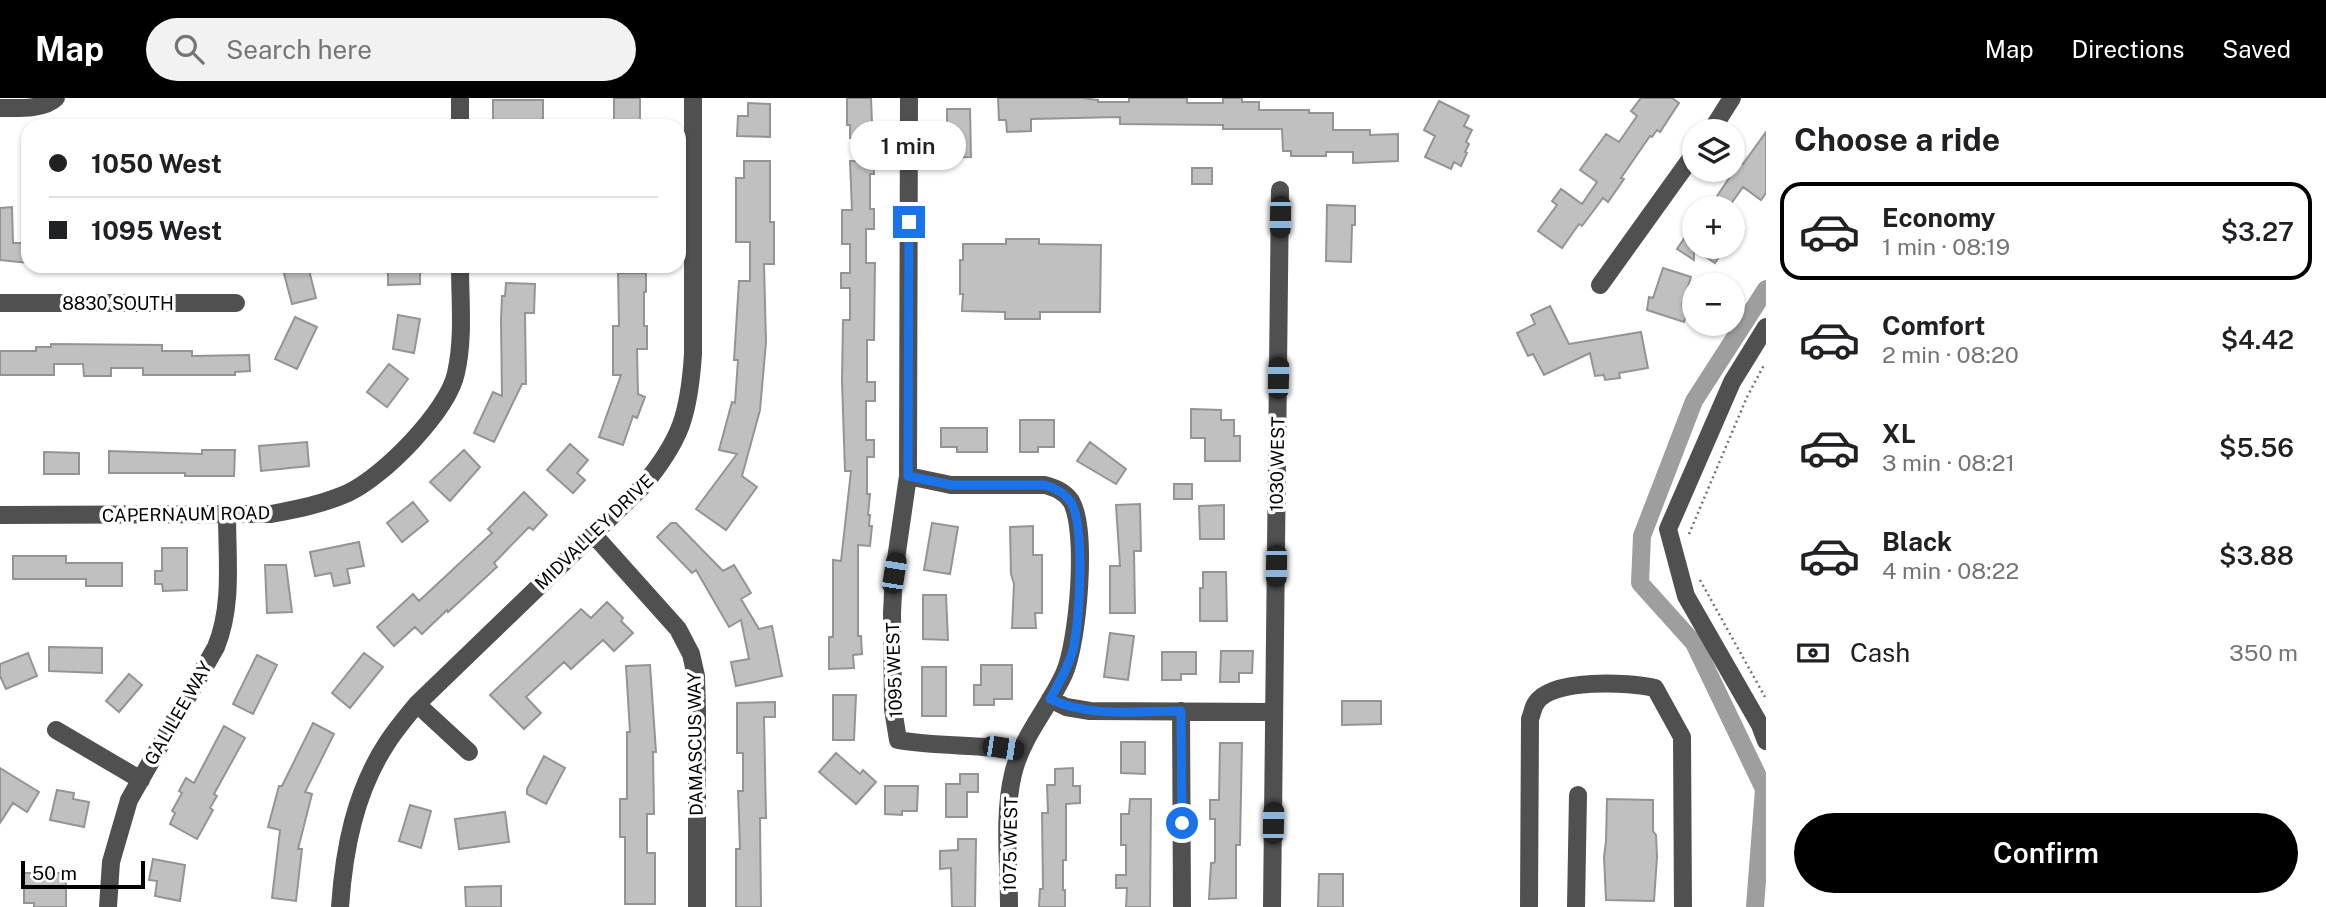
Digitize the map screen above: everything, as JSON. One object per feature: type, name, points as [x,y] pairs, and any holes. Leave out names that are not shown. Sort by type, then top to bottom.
[{"type":"street","points":[[11,105],[30,107],[53,102],[56,98]]},
{"type":"street","points":[[460,98],[460,119]]},
{"type":"street","name":"MIDVALLEY DRIVE","points":[[340,907],[342,870],[350,831],[363,789],[387,744],[417,704],[642,487],[664,461],[680,430],[691,393],[693,354],[693,98]]},
{"type":"street","name":"1095 WEST","points":[[908,98],[908,476],[894,573],[892,613],[893,709],[898,740],[929,745],[985,745],[1020,751]]},
{"type":"street","points":[[1719,119],[1732,98]]},
{"type":"street","points":[[1600,285],[1682,171]]},
{"type":"street","name":"1030 WEST","points":[[1272,907],[1280,190]]},
{"type":"street","name":"CAPERNAUM ROAD","points":[[0,515],[271,514],[315,506],[351,492],[409,445],[435,416],[448,395],[456,374],[460,347],[460,273]]},
{"type":"street","name":"8830 SOUTH","points":[[0,303],[236,303]]},
{"type":"street","points":[[1766,327],[1732,382],[1668,529],[1686,596],[1760,725],[1766,741]]},
{"type":"street","name":"1075 WEST","points":[[908,476],[951,485],[1045,485],[1059,489],[1070,500],[1077,516],[1077,629],[1064,674],[1030,728],[1020,751],[1009,796],[1009,907]]},
{"type":"street","name":"GALILEE WAY","points":[[108,907],[111,862],[129,800],[216,647],[223,629],[227,610],[227,514]]},
{"type":"street","name":"DAMASCUS WAY","points":[[593,534],[678,629],[691,654],[696,676],[697,710],[697,907]]},
{"type":"street","points":[[1529,907],[1530,719],[1536,701],[1549,692],[1571,686],[1636,683],[1655,688],[1682,737],[1683,907]]},
{"type":"street","points":[[1050,699],[1066,707],[1090,711],[1274,712]]},
{"type":"street","points":[[417,704],[469,752]]},
{"type":"street","points":[[1181,711],[1182,907]]},
{"type":"street","points":[[56,730],[141,779]]},
{"type":"street","points":[[1576,907],[1578,795]]},
{"type":"path","points":[[1688,540],[1689,531],[1747,397],[1766,362]]},
{"type":"path","points":[[1697,575],[1766,698]]},
{"type":"building","points":[[614,98],[640,98],[640,119],[614,119]]},
{"type":"building","points":[[847,98],[871,98],[874,174],[870,174],[870,209],[874,209],[874,229],[866,229],[866,263],[875,263],[874,340],[867,340],[867,382],[875,382],[875,401],[866,401],[866,440],[874,440],[874,457],[867,457],[867,494],[870,494],[868,515],[869,526],[872,526],[870,546],[858,545],[858,636],[861,636],[862,654],[853,655],[854,668],[829,669],[829,637],[833,637],[833,560],[841,561],[851,471],[845,471],[842,382],[843,320],[850,320],[850,288],[841,288],[841,273],[850,273],[850,244],[842,244],[842,210],[852,210],[850,161],[856,161],[856,138],[850,138],[850,125],[847,125]]},
{"type":"building","points":[[998,98],[1082,98],[1098,102],[1129,102],[1129,98],[1187,98],[1187,103],[1223,103],[1223,98],[1242,98],[1242,102],[1259,102],[1259,110],[1333,113],[1333,130],[1370,130],[1370,135],[1398,134],[1398,161],[1353,163],[1353,152],[1326,152],[1326,156],[1291,156],[1291,151],[1283,151],[1282,129],[1223,129],[1223,125],[1120,124],[1120,117],[1031,119],[1031,131],[1007,132],[1006,120],[999,120]]},
{"type":"building","points":[[1641,98],[1672,98],[1679,103],[1660,132],[1657,130],[1650,136],[1608,202],[1603,198],[1562,248],[1538,231],[1557,205],[1552,201],[1561,189],[1582,204],[1597,182],[1580,170],[1606,134],[1619,142],[1637,116],[1631,111]]},
{"type":"building","points":[[493,100],[543,100],[543,119],[493,119]]},
{"type":"building","points":[[1439,101],[1469,116],[1464,126],[1472,130],[1466,142],[1469,144],[1461,166],[1454,162],[1451,169],[1425,157],[1435,136],[1424,130]]},
{"type":"building","points":[[748,103],[770,104],[770,137],[737,136],[738,116],[748,116]]},
{"type":"building","points":[[947,109],[970,109],[971,157],[941,158],[941,138],[947,138]]},
{"type":"building","points":[[1766,132],[1766,193],[1761,200],[1743,187],[1737,196],[1717,196],[1727,182],[1745,182],[1745,161]]},
{"type":"building","points":[[744,161],[770,161],[770,222],[774,222],[774,264],[764,264],[766,342],[760,410],[742,476],[757,487],[726,530],[696,509],[737,454],[719,450],[732,402],[735,403],[738,360],[734,360],[739,281],[750,281],[750,242],[736,242],[736,178],[744,178]]},
{"type":"building","points":[[1192,168],[1212,168],[1212,184],[1192,184]]},
{"type":"building","points":[[1327,205],[1355,206],[1351,262],[1326,261]]},
{"type":"building","points":[[12,207],[13,243],[21,243],[21,262],[0,260],[0,208]]},
{"type":"building","points":[[1006,239],[1039,239],[1039,244],[1101,245],[1100,312],[1040,312],[1040,319],[1005,319],[1005,312],[962,311],[960,260],[963,260],[963,244],[1006,244]]},
{"type":"building","points":[[1663,268],[1682,274],[1682,321],[1647,310],[1649,297],[1653,298]]},
{"type":"building","points":[[284,273],[310,273],[316,298],[292,304]]},
{"type":"building","points":[[388,273],[420,273],[420,284],[388,285]]},
{"type":"building","points":[[618,273],[646,273],[644,326],[647,326],[647,349],[637,349],[638,394],[645,397],[637,418],[633,416],[623,445],[599,437],[621,375],[613,375],[613,326],[619,326]]},
{"type":"building","points":[[506,283],[535,284],[534,313],[525,313],[526,384],[522,384],[494,442],[474,433],[493,392],[502,396],[501,320],[502,296],[505,296]]},
{"type":"building","points":[[1550,306],[1569,344],[1641,332],[1648,368],[1619,373],[1620,378],[1605,380],[1604,375],[1595,376],[1590,353],[1544,375],[1533,354],[1528,356],[1517,333],[1535,324],[1531,315]]},
{"type":"building","points":[[398,315],[420,319],[414,353],[393,349]]},
{"type":"building","points":[[295,317],[317,327],[297,369],[275,359]]},
{"type":"building","points":[[51,344],[162,345],[162,351],[192,351],[192,356],[249,355],[250,371],[235,372],[235,375],[143,375],[143,368],[111,368],[111,376],[84,376],[83,364],[54,364],[54,375],[0,375],[0,351],[36,351],[36,347],[51,347]]},
{"type":"building","points":[[389,364],[408,379],[387,407],[367,392]]},
{"type":"building","points":[[1191,409],[1221,410],[1221,420],[1234,420],[1234,436],[1240,436],[1240,461],[1205,461],[1205,438],[1191,438]]},
{"type":"building","points":[[1020,420],[1054,420],[1054,447],[1038,447],[1038,452],[1020,452]]},
{"type":"building","points":[[941,428],[987,428],[987,452],[957,452],[957,447],[941,447]]},
{"type":"building","points":[[307,442],[309,466],[261,471],[259,446]]},
{"type":"building","points":[[1090,442],[1126,469],[1116,484],[1077,461]]},
{"type":"building","points":[[570,444],[588,460],[577,473],[585,480],[573,493],[547,470]]},
{"type":"building","points":[[202,450],[235,450],[234,476],[109,473],[109,451],[202,454]]},
{"type":"building","points":[[464,450],[480,467],[450,501],[430,482]]},
{"type":"building","points":[[44,452],[79,453],[79,474],[44,474]]},
{"type":"building","points":[[1174,484],[1192,484],[1192,499],[1174,499]]},
{"type":"building","points":[[524,492],[547,515],[533,530],[529,527],[494,563],[497,567],[448,612],[447,610],[422,634],[415,627],[394,646],[377,627],[413,594],[419,601],[492,533],[488,529]]},
{"type":"building","points":[[413,502],[428,521],[402,542],[387,523]]},
{"type":"building","points":[[1140,504],[1141,551],[1134,551],[1135,613],[1110,613],[1110,566],[1120,566],[1116,505]]},
{"type":"building","points":[[1224,505],[1224,539],[1200,539],[1199,506]]},
{"type":"building","points":[[671,523],[676,523],[723,571],[734,565],[751,593],[741,599],[759,629],[772,626],[782,676],[736,686],[731,662],[749,659],[741,620],[729,627],[696,570],[692,573],[657,537]]},
{"type":"building","points":[[932,523],[958,527],[950,574],[924,570]]},
{"type":"building","points":[[1033,526],[1033,555],[1042,555],[1042,613],[1035,613],[1036,628],[1012,628],[1014,584],[1011,574],[1010,527]]},
{"type":"building","points":[[359,542],[364,566],[347,569],[350,583],[334,586],[331,573],[315,576],[310,552]]},
{"type":"building","points":[[162,548],[187,548],[187,590],[163,591],[162,584],[155,584],[155,571],[162,571]]},
{"type":"building","points":[[13,556],[66,556],[66,563],[122,563],[122,586],[86,586],[86,579],[13,579]]},
{"type":"building","points":[[265,565],[286,565],[292,612],[267,613]]},
{"type":"building","points":[[1203,572],[1226,572],[1227,621],[1200,621]]},
{"type":"building","points":[[923,595],[946,595],[948,640],[923,639]]},
{"type":"building","points":[[607,602],[633,633],[614,651],[603,640],[571,669],[564,662],[526,697],[541,713],[524,729],[490,695],[581,609],[591,618]]},
{"type":"building","points":[[1110,633],[1134,636],[1128,680],[1104,677]]},
{"type":"building","points":[[49,647],[102,648],[102,673],[49,671]]},
{"type":"building","points":[[1221,651],[1253,651],[1252,673],[1239,673],[1239,682],[1220,682]]},
{"type":"building","points":[[1162,652],[1196,652],[1196,674],[1181,674],[1181,680],[1162,680]]},
{"type":"building","points":[[28,653],[37,676],[6,689],[0,676],[0,664]]},
{"type":"building","points":[[364,653],[383,667],[350,708],[332,693]]},
{"type":"building","points":[[257,655],[277,665],[253,714],[233,704]]},
{"type":"building","points":[[650,665],[656,752],[653,752],[654,814],[647,814],[647,853],[655,853],[655,904],[625,904],[625,837],[620,837],[620,799],[627,799],[627,732],[630,732],[626,666]]},
{"type":"building","points":[[981,665],[1012,665],[1012,699],[994,699],[994,705],[974,705],[974,685],[981,685]]},
{"type":"building","points":[[922,667],[946,667],[946,716],[922,716]]},
{"type":"building","points":[[129,674],[142,685],[119,712],[106,701]]},
{"type":"building","points":[[833,695],[856,695],[854,740],[833,740]]},
{"type":"building","points":[[1342,701],[1381,701],[1381,724],[1342,725]]},
{"type":"building","points":[[775,702],[775,717],[764,717],[766,818],[760,818],[761,907],[736,907],[736,849],[740,849],[738,791],[743,791],[743,753],[737,753],[737,703]]},
{"type":"building","points":[[313,723],[334,734],[305,792],[312,794],[298,849],[302,849],[296,901],[272,898],[280,830],[268,827],[279,786],[282,786]]},
{"type":"building","points":[[224,726],[245,738],[214,794],[217,796],[210,808],[213,810],[197,839],[170,824],[175,813],[172,811],[182,793],[179,791],[186,778],[194,783]]},
{"type":"building","points":[[1121,742],[1145,742],[1145,774],[1121,773]]},
{"type":"building","points":[[1220,743],[1242,743],[1240,845],[1236,845],[1236,898],[1209,899],[1211,863],[1215,861],[1215,819],[1210,819],[1210,800],[1219,800]]},
{"type":"building","points":[[836,753],[860,774],[863,770],[876,782],[856,804],[819,772]]},
{"type":"building","points":[[544,756],[565,768],[546,804],[527,794]]},
{"type":"building","points":[[0,768],[39,792],[27,812],[13,803],[0,823]]},
{"type":"building","points":[[1073,768],[1073,786],[1080,786],[1080,803],[1066,804],[1066,860],[1063,860],[1065,907],[1039,907],[1040,889],[1043,889],[1042,813],[1048,813],[1047,785],[1055,785],[1055,769]]},
{"type":"building","points":[[960,774],[978,774],[978,792],[967,792],[967,817],[946,817],[946,784],[960,784]]},
{"type":"building","points":[[885,786],[918,786],[917,811],[902,811],[902,815],[885,814]]},
{"type":"building","points":[[57,790],[74,793],[73,799],[89,802],[84,827],[50,820]]},
{"type":"building","points":[[1130,799],[1151,799],[1150,907],[1126,907],[1127,888],[1116,888],[1116,875],[1126,875],[1126,845],[1121,845],[1121,814],[1129,814]]},
{"type":"building","points":[[1607,799],[1653,800],[1653,831],[1656,835],[1657,857],[1654,901],[1606,900],[1604,857]]},
{"type":"building","points":[[410,805],[431,811],[421,848],[399,841]]},
{"type":"building","points":[[505,812],[509,842],[459,849],[455,819]]},
{"type":"building","points":[[958,839],[976,839],[975,907],[952,907],[951,868],[940,869],[940,851],[958,850]]},
{"type":"building","points":[[153,859],[185,865],[180,901],[155,896],[157,881],[149,880]]},
{"type":"building","points":[[24,873],[66,873],[66,907],[34,907],[34,903],[24,903]]},
{"type":"building","points":[[1319,874],[1343,874],[1343,907],[1318,907]]},
{"type":"building","points":[[501,886],[501,907],[466,907],[465,887]]},
{"type":"waterway","points":[[1755,907],[1764,789],[1694,643],[1640,583],[1642,536],[1694,401],[1766,289]]},
{"type":"route","points":[[909,222],[908,476],[951,485],[1045,485],[1059,489],[1070,500],[1077,516],[1079,534],[1077,629],[1064,674],[1050,699],[1066,707],[1090,711],[1181,711],[1182,823]]}]
